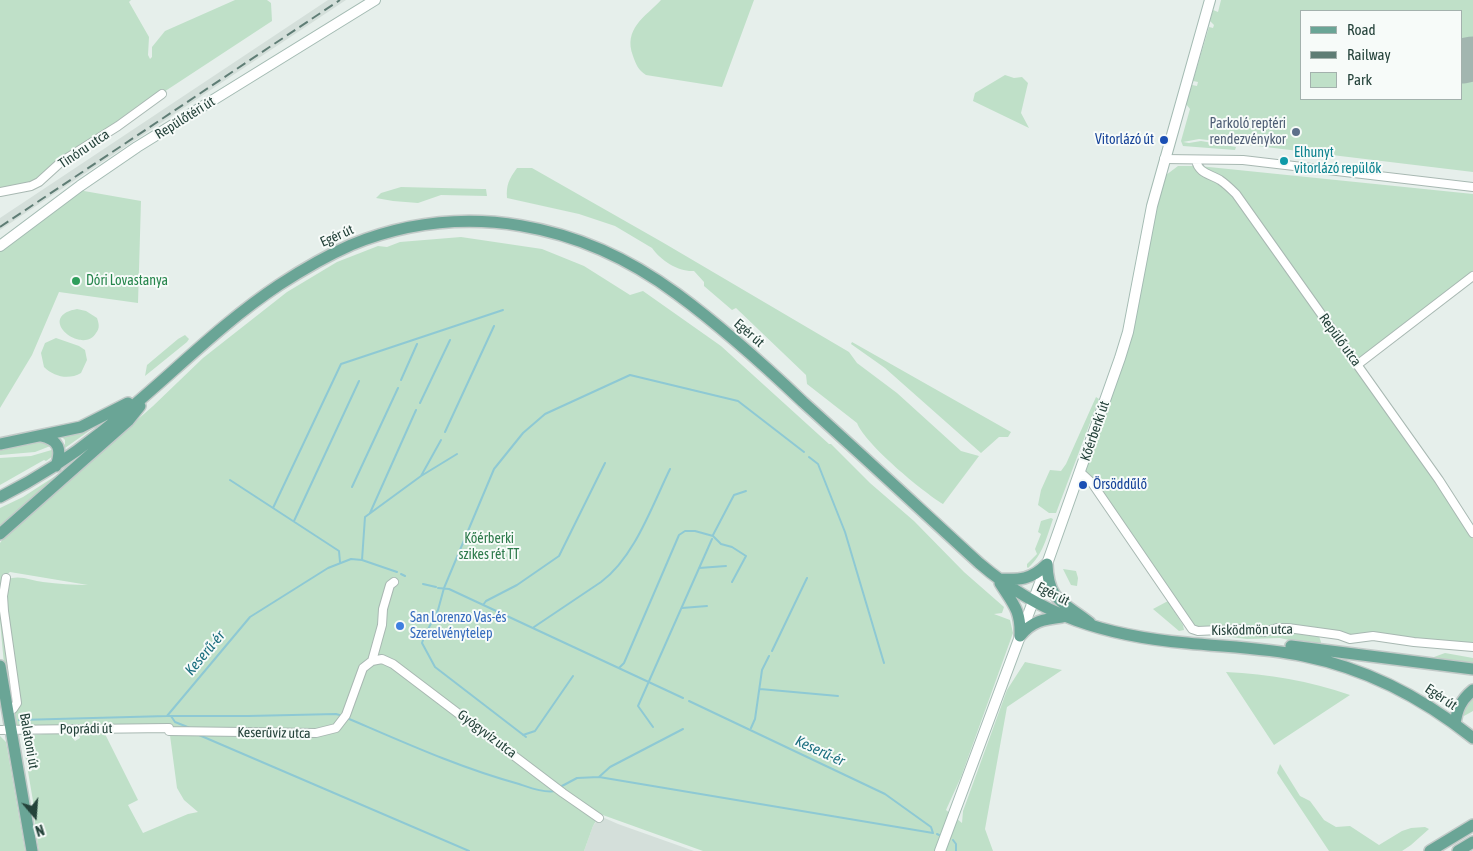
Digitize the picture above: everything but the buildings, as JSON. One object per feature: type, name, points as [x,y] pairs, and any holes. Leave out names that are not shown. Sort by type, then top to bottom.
[{"type":"main road","name":"Egér út","points":[[0,497],[56,466],[101,433],[221,329],[275,288],[314,263],[350,245],[387,232],[433,223],[477,221],[512,224],[536,228],[570,238],[605,252],[650,276],[676,293],[750,353],[998,579],[1033,601],[1064,617],[1119,633],[1159,640],[1249,647],[1317,658],[1372,676],[1412,695],[1456,724],[1473,738]]},
{"type":"main road","points":[[0,444],[90,424],[153,389]]},
{"type":"main road","points":[[0,534],[128,421],[153,389]]},
{"type":"main road","points":[[41,436],[51,439],[57,445],[59,456],[56,466]]},
{"type":"main road","points":[[998,579],[1031,577],[1047,564]]},
{"type":"main road","points":[[1047,564],[1049,583],[1052,592],[1058,600],[1096,627]]},
{"type":"main road","points":[[998,579],[1018,612],[1020,636]]},
{"type":"main road","points":[[1020,636],[1035,622],[1064,617]]},
{"type":"main road","points":[[1249,647],[1275,644],[1473,669]]},
{"type":"main road","name":"Balatoni út","points":[[0,666],[32,851]]},
{"type":"main road","points":[[1456,724],[1459,705],[1473,690]]},
{"type":"main road","points":[[1430,851],[1473,825]]},
{"type":"main road","points":[[1458,851],[1473,842]]},
{"type":"street","name":"Repülőtéri út","points":[[0,246],[73,191],[137,148],[375,0]]},
{"type":"street","name":"Kőérberki út","points":[[940,851],[1047,564],[1120,358],[1128,332],[1152,206],[1210,0]]},
{"type":"street","name":"Tinóru utca","points":[[0,192],[31,186],[38,182],[61,162],[118,126],[162,94]]},
{"type":"street","points":[[1164,159],[1225,159],[1473,187]]},
{"type":"street","name":"Repülő utca","points":[[1196,160],[1200,170],[1220,180],[1236,194],[1439,480],[1473,533]]},
{"type":"street","points":[[1357,365],[1473,276]]},
{"type":"street","name":"Kisködmön utca","points":[[1080,472],[1092,483],[1192,628],[1207,631],[1241,629],[1264,632],[1277,628],[1288,628],[1338,635],[1350,639],[1373,636],[1473,647]]},
{"type":"street","points":[[6,578],[3,596],[4,611],[17,703],[14,709],[8,710]]},
{"type":"street","name":"Keserűvíz utca","points":[[169,731],[316,733],[336,728],[344,718],[363,668],[372,661],[382,625],[383,609],[390,586],[394,582]]},
{"type":"street","name":"Gyógyvíz utca","points":[[372,661],[382,659],[393,664],[563,793],[599,818]]},
{"type":"street","name":"Poprádi út","points":[[0,730],[169,728],[169,731]]},
{"type":"shaded area","points":[[328,0],[346,0],[0,230],[0,218]]},
{"type":"shaded area","points":[[600,816],[694,851],[584,851],[593,826]]},
{"type":"green space","points":[[0,0],[131,0],[129,2],[149,37],[148,55],[150,59],[152,57],[152,47],[165,31],[235,0],[267,0],[271,3],[272,21],[144,105],[140,104],[36,182],[0,190]]},
{"type":"green space","points":[[661,0],[754,0],[722,87],[646,75],[639,69],[631,47],[633,31],[642,18]]},
{"type":"green space","points":[[1221,0],[1473,0],[1473,172],[1199,139],[1183,142],[1201,141],[1236,147],[1235,150],[1183,146],[1181,141],[1190,109],[1186,104],[1192,85],[1197,86],[1198,82],[1193,81],[1209,27],[1213,28],[1214,25],[1210,21],[1213,10],[1218,12]]},
{"type":"green space","points":[[1005,75],[1014,78],[1022,77],[1028,83],[1021,113],[1029,128],[973,101],[975,93]]},
{"type":"green space","points":[[1178,166],[1199,166],[1473,194],[1473,278],[1357,365],[1473,533],[1473,647],[1364,638],[1277,628],[1192,629],[1080,472],[1111,386],[1152,206],[1166,175]]},
{"type":"green space","points":[[517,168],[532,168],[849,352],[857,363],[897,393],[961,451],[979,456],[943,504],[909,479],[882,455],[862,432],[857,423],[807,384],[806,375],[736,308],[732,310],[704,286],[704,282],[694,271],[676,268],[660,257],[652,248],[615,226],[579,214],[507,198],[509,182]]},
{"type":"green space","points":[[80,186],[84,191],[141,201],[138,303],[59,292],[32,355],[0,408],[0,246]]},
{"type":"green space","points":[[401,187],[486,189],[487,196],[441,195],[418,203],[376,198],[381,193]]},
{"type":"green space","name":"Kőérberki szikes rét TT","points":[[461,237],[542,249],[584,266],[630,295],[643,291],[721,346],[831,444],[870,483],[914,521],[964,572],[1004,607],[1002,613],[994,614],[1010,620],[1013,633],[961,777],[946,810],[962,823],[963,811],[1007,690],[1025,662],[1062,670],[1007,707],[985,829],[993,851],[703,851],[600,814],[593,826],[584,851],[39,851],[22,736],[68,732],[75,741],[80,738],[81,732],[104,732],[138,800],[128,805],[143,833],[188,814],[198,812],[184,800],[177,788],[169,728],[12,731],[14,701],[12,705],[4,664],[0,621],[0,543],[5,536],[153,406],[203,358],[287,292],[337,262],[378,246],[387,247],[400,242]],"holes":[[[10,572],[88,585],[49,583],[20,578],[7,580],[5,576]]]},
{"type":"green space","points":[[77,309],[86,311],[97,318],[98,329],[90,339],[73,338],[61,326],[60,319],[65,313]]},
{"type":"green space","points":[[185,335],[189,339],[187,342],[145,376],[147,365]]},
{"type":"green space","points":[[56,338],[85,350],[87,360],[81,373],[67,377],[52,373],[44,367],[41,353],[45,343]]},
{"type":"green space","points":[[852,342],[1011,432],[1008,437],[999,437],[981,453],[885,368],[851,344]]},
{"type":"green space","points":[[1096,397],[1099,399],[1056,513],[1049,513],[1038,505],[1041,490],[1050,470],[1061,471],[1066,464]]},
{"type":"green space","points":[[92,428],[62,450],[61,447],[65,444],[65,440],[61,436]]},
{"type":"green space","points":[[44,440],[53,445],[35,452],[0,455],[0,449]]},
{"type":"green space","points":[[55,449],[56,454],[46,461],[44,460],[0,485],[0,458],[31,456]]},
{"type":"green space","points":[[60,473],[61,475],[0,526],[0,508],[23,497]]},
{"type":"green space","points":[[1053,519],[1044,545],[1028,568],[1027,564],[1037,554],[1035,549],[1041,534],[1038,532],[1041,521]]},
{"type":"green space","points":[[1063,569],[1076,571],[1078,578],[1077,586],[1071,585]]},
{"type":"green space","points":[[1168,601],[1183,625],[1184,630],[1179,631],[1153,609]]},
{"type":"green space","points":[[1283,631],[1319,636],[1320,647],[1280,638],[1247,639],[1208,634],[1255,634]]},
{"type":"green space","points":[[1445,653],[1473,658],[1473,665],[1434,660],[1434,657]]},
{"type":"green space","points":[[1226,672],[1258,674],[1289,679],[1350,695],[1274,745]]},
{"type":"green space","points":[[1473,698],[1473,711],[1464,716],[1462,711]]},
{"type":"green space","points":[[0,736],[6,742],[25,851],[0,851]]},
{"type":"green space","points":[[1280,764],[1300,796],[1310,801],[1324,820],[1336,827],[1350,826],[1379,845],[1402,831],[1411,828],[1425,827],[1429,829],[1402,851],[1329,851],[1277,773]]},
{"type":"waterway","points":[[273,508],[341,364],[503,310]]},
{"type":"waterway","points":[[445,432],[494,326]]},
{"type":"waterway","points":[[420,403],[450,340]]},
{"type":"waterway","points":[[401,380],[417,344]]},
{"type":"waterway","points":[[526,737],[435,667],[422,643],[438,610],[444,588],[494,469],[523,433],[545,414],[630,375],[738,401],[804,452]]},
{"type":"waterway","points":[[294,521],[359,381]]},
{"type":"waterway","points":[[352,487],[398,388]]},
{"type":"waterway","points":[[370,513],[416,410]]},
{"type":"waterway","points":[[362,560],[365,517],[421,476],[441,440]]},
{"type":"waterway","points":[[421,476],[457,454]]},
{"type":"waterway","points":[[809,457],[818,464],[845,532],[884,663]]},
{"type":"waterway","points":[[483,605],[486,601],[517,585],[559,556],[605,463]]},
{"type":"waterway","points":[[534,627],[613,572],[633,545],[670,469]]},
{"type":"waterway","points":[[230,480],[339,551],[340,562]]},
{"type":"waterway","points":[[713,535],[734,495],[746,491]]},
{"type":"waterway","points":[[619,668],[624,663],[679,535],[685,531],[695,531],[713,536],[721,544],[732,547],[746,556],[732,582]]},
{"type":"waterway","points":[[653,727],[638,706],[712,539]]},
{"type":"waterway","name":"Keserű-ér","points":[[19,720],[167,716],[250,617],[328,568],[351,559],[362,560],[397,572]]},
{"type":"waterway","points":[[699,568],[726,566]]},
{"type":"waterway","name":"Keserű-ér","points":[[401,574],[405,576]]},
{"type":"waterway","points":[[772,651],[807,578]]},
{"type":"waterway","name":"Keserű-ér","points":[[423,584],[436,587]]},
{"type":"waterway","name":"Keserű-ér","points":[[438,588],[449,589],[683,698]]},
{"type":"waterway","points":[[682,608],[707,606]]},
{"type":"waterway","points":[[751,728],[755,719],[762,670],[769,656]]},
{"type":"waterway","points":[[523,735],[535,731],[573,676]]},
{"type":"waterway","points":[[760,689],[838,696]]},
{"type":"waterway","points":[[562,786],[577,778],[599,777],[933,833],[931,827],[885,794],[689,701]]},
{"type":"waterway","points":[[168,716],[336,714],[343,716]]},
{"type":"waterway","points":[[171,716],[175,722],[190,728]]},
{"type":"waterway","points":[[347,718],[432,754],[497,778],[538,790],[556,791]]},
{"type":"waterway","points":[[599,777],[610,767],[683,729]]},
{"type":"waterway","points":[[199,735],[469,851]]},
{"type":"waterway","points":[[953,840],[956,844],[956,851]]},
{"type":"runway","points":[[1463,61],[1473,59]]},
{"type":"railway","points":[[0,227],[340,0]]},
{"type":"place","name":"Parkoló reptéri rendezvénykor","points":[[1296,132]]},
{"type":"place","name":"Vitorlázó út","points":[[1164,140]]},
{"type":"place","name":"Elhunyt vitorlázó repülők","points":[[1284,161]]},
{"type":"place","name":"Dóri Lovastanya","points":[[76,281]]},
{"type":"place","name":"Örsöddűlő","points":[[1083,485]]},
{"type":"place","name":"San Lorenzo Vas-és Szerelvénytelep","points":[[400,626]]}]
